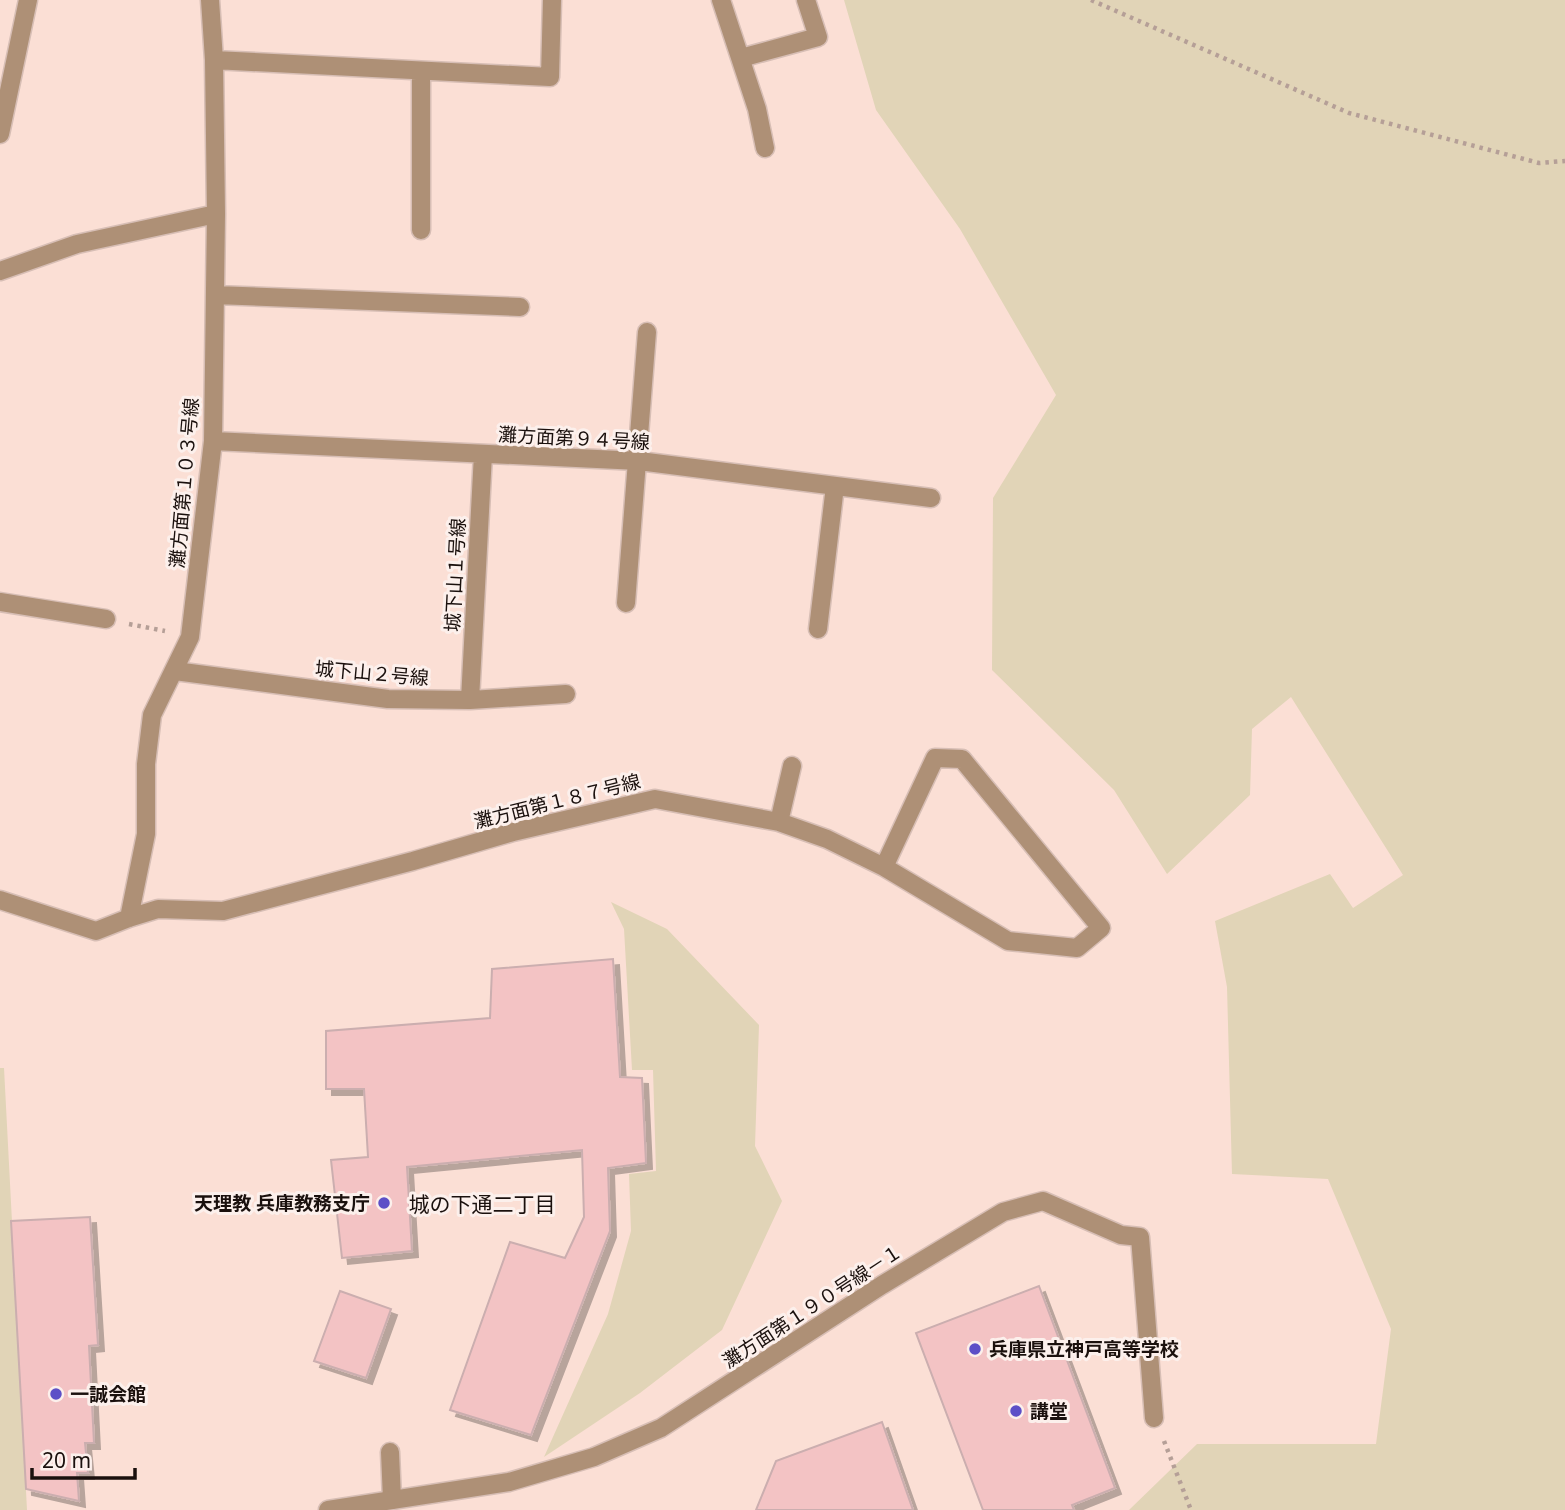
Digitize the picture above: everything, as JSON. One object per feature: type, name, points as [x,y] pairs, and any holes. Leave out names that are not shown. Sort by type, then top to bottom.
[{"type":"street","points":[[0,134],[28,0]]},
{"type":"street","name":"灘方面第１０３号線","points":[[129,918],[146,834],[146,764],[152,715],[190,637],[213,441],[216,214],[214,60],[210,0]]},
{"type":"street","points":[[214,60],[550,77],[552,0]]},
{"type":"street","points":[[721,0],[757,109],[765,148]]},
{"type":"street","points":[[741,58],[818,37],[806,0]]},
{"type":"street","points":[[421,71],[421,230]]},
{"type":"street","points":[[0,271],[77,244],[216,214]]},
{"type":"street","points":[[215,295],[520,307]]},
{"type":"street","points":[[626,603],[647,332]]},
{"type":"street","name":"灘方面第９４号線","points":[[213,441],[639,461],[930,498]]},
{"type":"street","name":"城下山１号線","points":[[470,700],[483,454]]},
{"type":"street","points":[[818,629],[835,486]]},
{"type":"street","points":[[0,602],[106,619]]},
{"type":"street","name":"城下山２号線","points":[[175,671],[388,699],[470,700],[566,694]]},
{"type":"street","name":"灘方面第１８７号線","points":[[0,900],[96,931],[158,909],[223,911],[513,832],[655,799],[779,822],[827,839],[884,867],[1008,941],[1077,948],[1101,928],[962,759],[935,758],[884,867]]},
{"type":"street","points":[[779,822],[792,766]]},
{"type":"street","name":"灘方面第１９０号線－１","points":[[328,1510],[509,1482],[594,1457],[661,1428],[882,1285],[1003,1212],[1043,1201],[1121,1235],[1140,1237],[1154,1418]]},
{"type":"street","points":[[390,1452],[392,1500]]},
{"type":"path","points":[[1091,0],[1349,113],[1539,163],[1565,161]]},
{"type":"path","points":[[106,619],[190,637]]},
{"type":"path","points":[[1154,1418],[1191,1510]]},
{"type":"shaded area","points":[[844,0],[1565,0],[1565,1510],[1129,1510],[1197,1444],[1376,1444],[1391,1329],[1328,1179],[1232,1174],[1227,987],[1215,921],[1330,874],[1353,908],[1403,875],[1291,697],[1252,729],[1250,795],[1167,874],[1114,790],[992,670],[993,498],[1056,395],[960,229],[876,110]]},
{"type":"shaded area","points":[[611,902],[667,929],[759,1025],[755,1146],[782,1201],[722,1330],[640,1393],[544,1457],[608,1314],[631,1231],[629,1174],[656,1171],[653,1070],[632,1070],[624,929]]},
{"type":"shaded area","points":[[0,1068],[4,1068],[27,1510],[0,1510]]},
{"type":"building","points":[[613,959],[620,1077],[642,1078],[646,1163],[608,1168],[610,1231],[531,1435],[450,1410],[510,1242],[565,1258],[584,1217],[582,1150],[407,1167],[412,1251],[342,1258],[331,1160],[368,1157],[364,1089],[326,1089],[326,1031],[490,1018],[492,969]]},
{"type":"building","name":"一誠会館","points":[[90,1217],[98,1345],[89,1346],[94,1443],[85,1443],[88,1473],[77,1473],[79,1501],[26,1489],[11,1221]]},
{"type":"building","name":"講堂","points":[[1039,1286],[1115,1488],[1072,1505],[1074,1510],[983,1510],[916,1333]]},
{"type":"building","points":[[340,1291],[391,1309],[366,1378],[314,1361]]},
{"type":"building","points":[[882,1422],[913,1510],[756,1510],[776,1461]]},
{"type":"place","name":"天理教 兵庫教務支庁","points":[[384,1203]]},
{"type":"place","name":"兵庫県立神戸高等学校","points":[[975,1349]]},
{"type":"place","name":"一誠会館","points":[[56,1394]]},
{"type":"place","name":"講堂","points":[[1016,1411]]},
{"type":"district","name":"城の下通二丁目","points":[[482,1204]]}]
